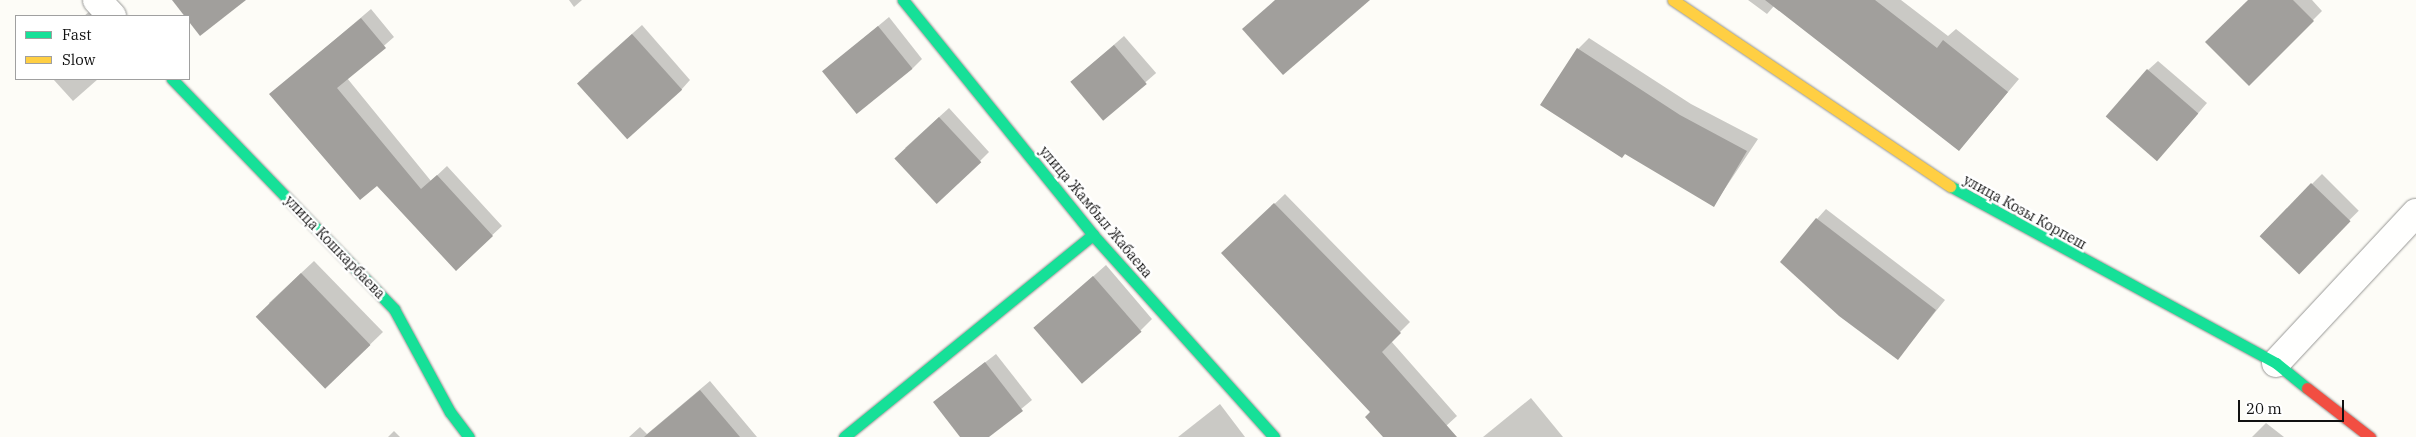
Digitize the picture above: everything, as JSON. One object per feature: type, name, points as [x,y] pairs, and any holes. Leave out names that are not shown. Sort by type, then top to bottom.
[{"type":"street","points":[[96,0],[111,15]]},
{"type":"street","name":"улица Жамбыл Жабаева","points":[[903,0],[1093,235],[1274,437]]},
{"type":"street","name":"улица Козы Корпеш","points":[[1674,0],[1976,204],[2276,363],[2370,437]]},
{"type":"street","name":"улица Кошкарбаева","points":[[173,80],[394,309],[450,412],[469,437]]},
{"type":"street","points":[[2276,363],[2416,213]]},
{"type":"street","points":[[844,437],[1093,235]]},
{"type":"building","points":[[172,0],[246,0],[200,36],[190,23],[190,15],[184,15]]},
{"type":"building","points":[[1275,0],[1370,0],[1283,75],[1242,29]]},
{"type":"building","points":[[1765,0],[1875,0],[1937,48],[1943,40],[2008,92],[1959,151]]},
{"type":"building","points":[[2248,0],[2293,0],[2314,21],[2249,86],[2205,42]]},
{"type":"building","points":[[361,18],[386,48],[337,88],[421,189],[437,175],[493,236],[456,271],[377,186],[360,200],[269,94]]},
{"type":"building","points":[[878,26],[913,69],[857,114],[822,71]]},
{"type":"building","points":[[632,34],[682,90],[627,139],[577,84]]},
{"type":"building","points":[[1114,45],[1147,84],[1103,121],[1070,82]]},
{"type":"building","points":[[1577,48],[1680,115],[1747,151],[1714,207],[1625,154],[1622,158],[1540,105]]},
{"type":"building","points":[[2147,69],[2198,114],[2157,161],[2106,117]]},
{"type":"building","points":[[939,117],[981,162],[937,204],[894,159]]},
{"type":"building","points":[[2311,183],[2351,221],[2299,274],[2260,236]]},
{"type":"building","points":[[1274,203],[1401,333],[1382,352],[1457,437],[1383,437],[1365,417],[1370,412],[1221,253]]},
{"type":"building","points":[[1816,218],[1936,310],[1898,360],[1839,316],[1780,262]]},
{"type":"building","points":[[301,273],[370,345],[325,389],[256,317]]},
{"type":"building","points":[[1093,276],[1142,332],[1082,384],[1033,328]]},
{"type":"building","points":[[985,362],[1023,411],[989,437],[960,437],[933,402]]},
{"type":"building","points":[[700,390],[740,437],[644,437]]},
{"type":"traffic: fast","points":[[903,0],[1093,235],[1274,437]]},
{"type":"traffic: fast","points":[[173,80],[394,309],[450,412],[469,437]]},
{"type":"traffic: fast","points":[[1950,186],[2276,363],[2307,388]]},
{"type":"traffic: fast","points":[[844,437],[1093,235]]},
{"type":"traffic: slow","points":[[1673,0],[1950,186]]},
{"type":"traffic: jam","points":[[2307,388],[2370,437]]}]
